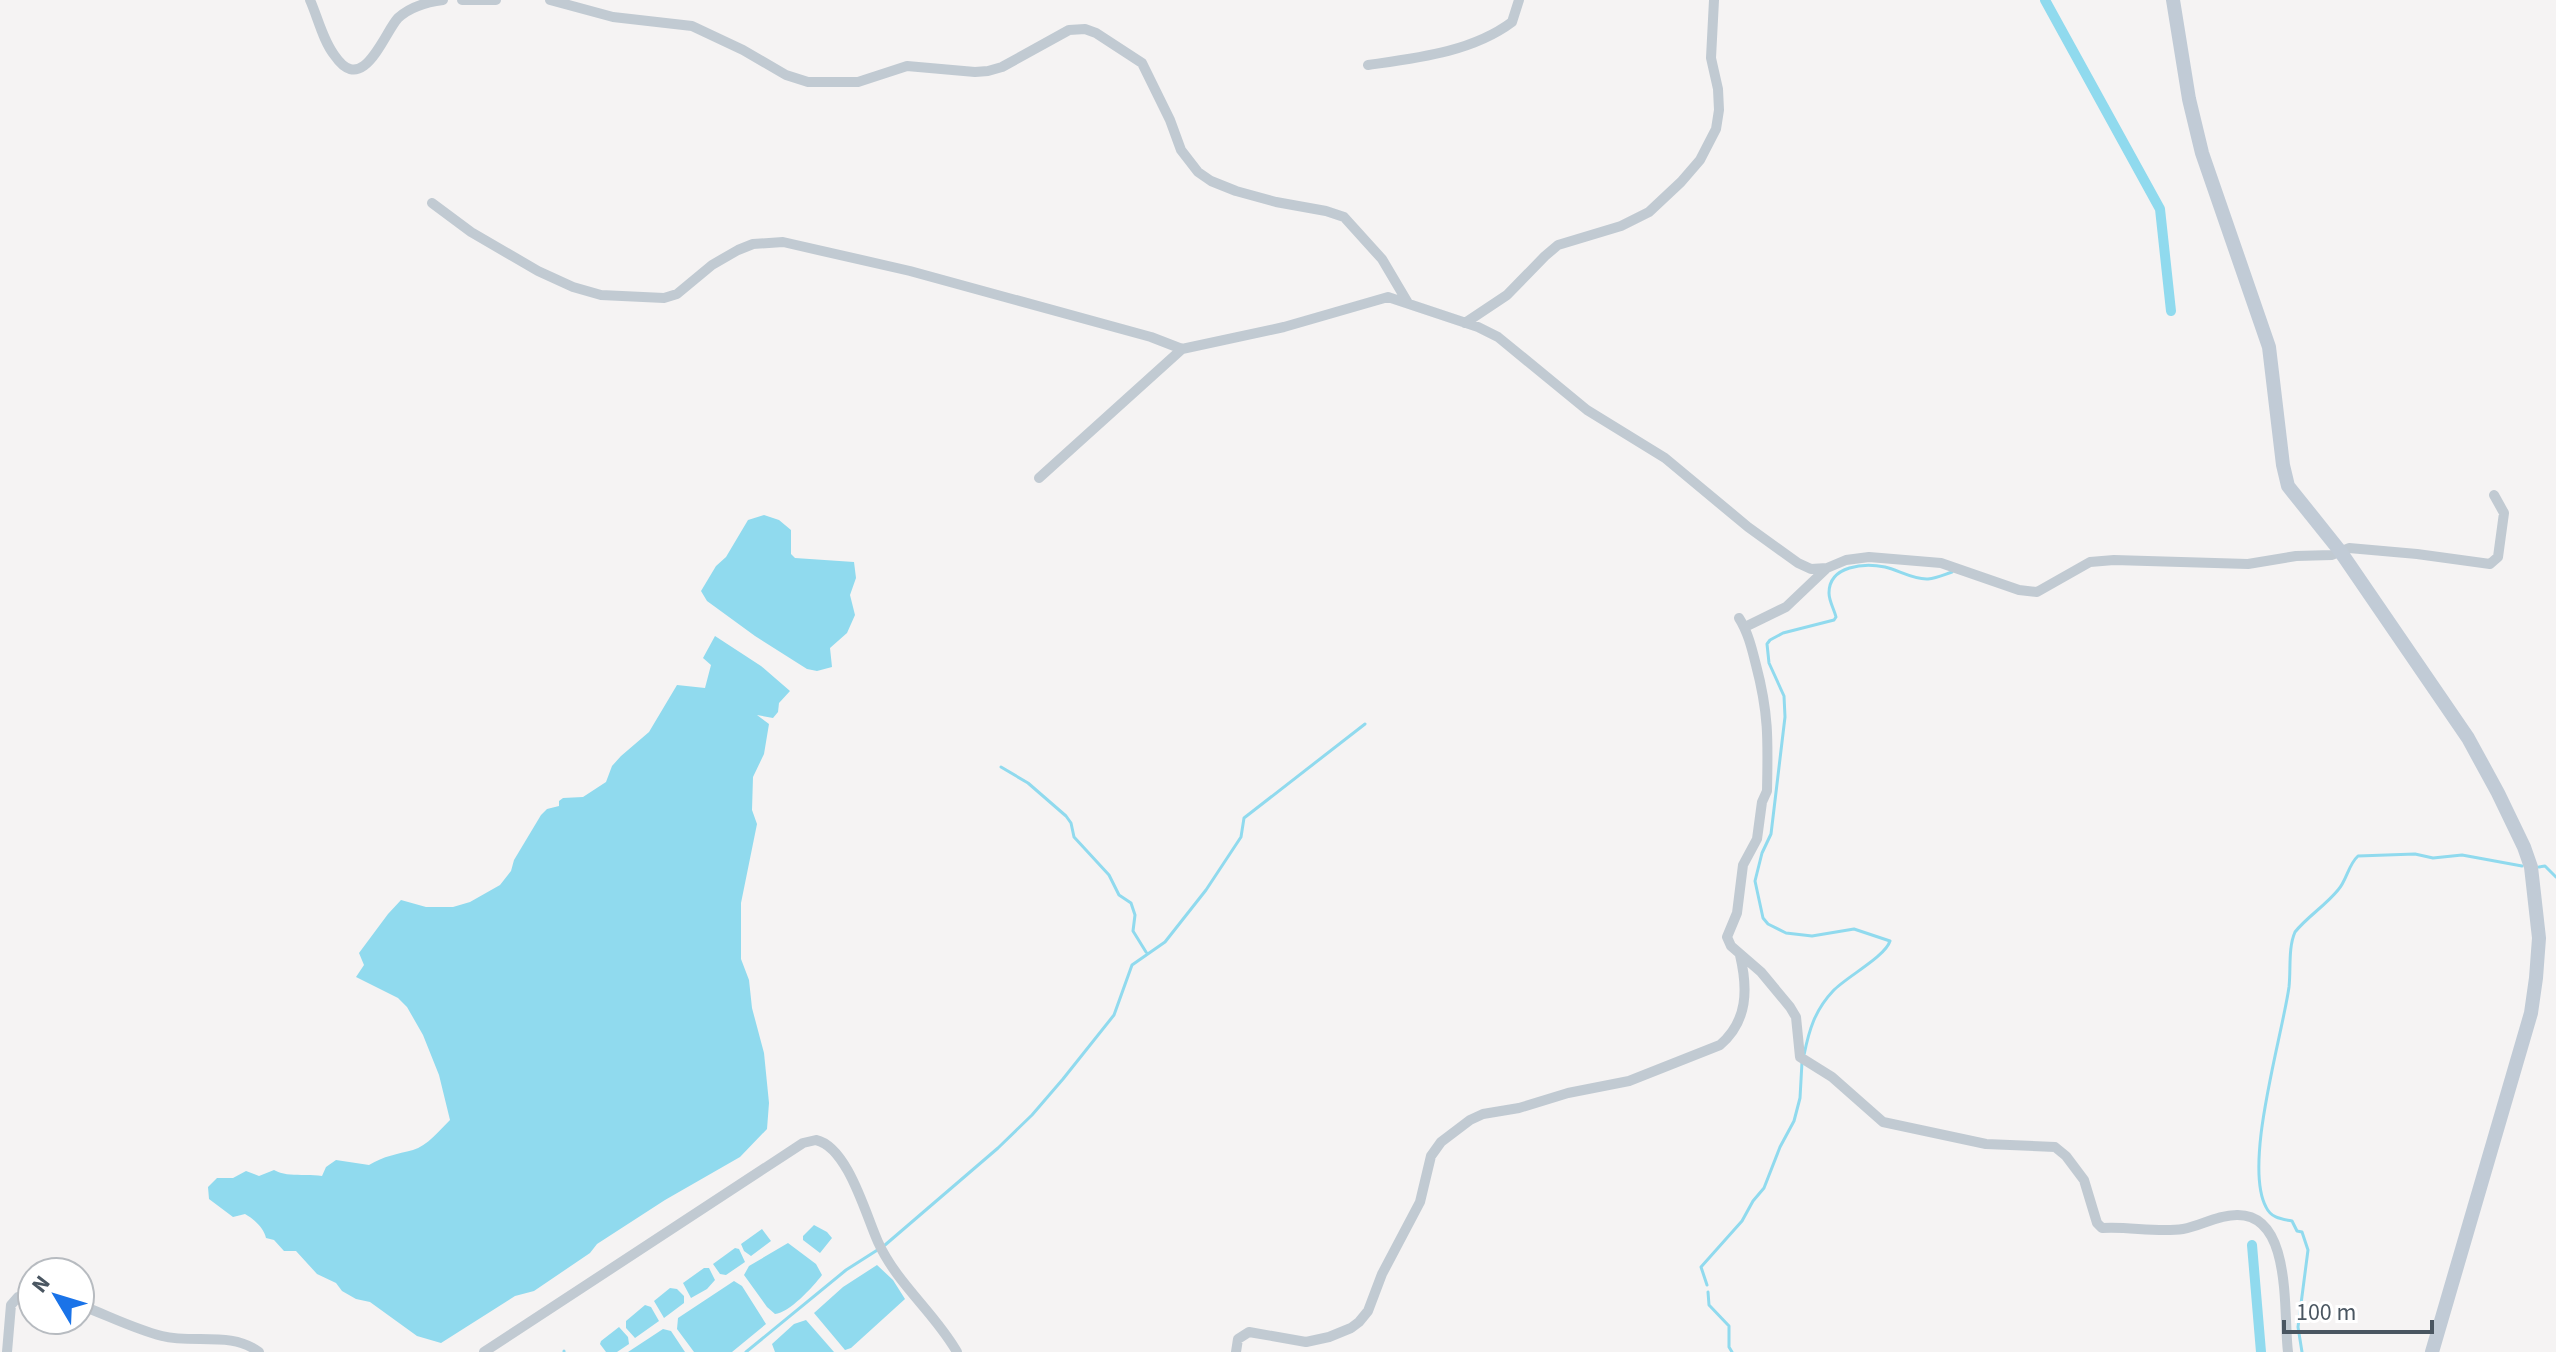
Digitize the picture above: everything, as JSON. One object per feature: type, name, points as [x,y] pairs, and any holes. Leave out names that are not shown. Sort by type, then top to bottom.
[{"type":"street","points":[[310,0],[334,55],[346,66],[356,68],[374,57],[399,17],[422,4],[443,0]]},
{"type":"street","points":[[462,0],[496,0]]},
{"type":"street","points":[[550,0],[613,17],[692,26],[786,75],[808,82],[858,82],[907,66],[988,71],[1002,67],[1069,30],[1085,29],[1142,63],[1181,150],[1198,172],[1236,191],[1344,217],[1382,259],[1408,303]]},
{"type":"street","points":[[1368,65],[1429,55],[1482,40],[1512,22],[1519,0]]},
{"type":"street","points":[[1465,323],[1507,295],[1558,245],[1621,226],[1649,212],[1700,160],[1716,129],[1719,110],[1711,58],[1714,0]]},
{"type":"street","points":[[2173,0],[2202,153],[2269,347],[2286,478],[2294,494],[2340,551],[2424,672],[2479,758],[2531,867],[2539,938],[2531,1013],[2432,1352]]},
{"type":"street","points":[[432,203],[471,232],[538,271],[573,287],[601,295],[664,298],[677,294],[712,265],[738,250],[753,244],[783,242],[910,271],[1151,337],[1182,349]]},
{"type":"street","points":[[1039,478],[1182,349],[1395,298],[1498,337],[1587,410],[1665,458],[1748,527],[1811,569],[1869,557],[1941,563],[2019,590],[2037,592],[2090,562],[2145,560],[2236,565],[2296,556],[2332,555],[2349,548],[2490,564],[2498,557],[2504,513],[2494,495]]},
{"type":"street","points":[[1827,568],[1786,607],[1742,622],[1767,710],[1767,791],[1762,802],[1757,839],[1743,865],[1737,913],[1727,937],[1790,1007],[1796,1017],[1800,1057],[1832,1077],[1878,1120],[1924,1133],[1986,1144],[2055,1147],[2084,1180],[2097,1223],[2102,1228],[2185,1228],[2240,1214],[2257,1219],[2270,1233],[2280,1261],[2288,1352]]},
{"type":"street","points":[[1236,1352],[1238,1339],[1249,1332],[1306,1342],[1329,1337],[1359,1322],[1368,1311],[1382,1274],[1420,1202],[1431,1156],[1441,1142],[1470,1120],[1568,1093],[1629,1081],[1720,1045],[1730,1037],[1743,1013],[1745,990],[1740,955]]},
{"type":"street","points":[[484,1352],[803,1143],[816,1140],[828,1146],[850,1174],[859,1188],[876,1238],[891,1266],[957,1352]]},
{"type":"street","points":[[7,1352],[11,1305],[16,1299]]},
{"type":"street","points":[[96,1311],[161,1336],[216,1339],[245,1344],[259,1352]]},
{"type":"water","points":[[764,515],[779,520],[791,530],[791,554],[795,558],[854,562],[856,578],[850,595],[855,615],[847,633],[830,648],[832,667],[817,671],[807,669],[707,601],[701,591],[748,520]]},
{"type":"water","points":[[715,636],[761,666],[790,691],[779,703],[778,712],[773,718],[757,715],[769,724],[764,754],[753,777],[752,810],[757,824],[741,903],[741,959],[749,980],[752,1008],[764,1053],[769,1103],[767,1129],[740,1157],[597,1244],[590,1253],[534,1291],[515,1296],[441,1343],[417,1336],[370,1302],[356,1299],[342,1291],[336,1283],[317,1274],[296,1251],[284,1251],[274,1240],[266,1238],[261,1227],[245,1214],[233,1217],[209,1199],[208,1187],[217,1178],[233,1178],[246,1171],[259,1176],[274,1170],[285,1174],[322,1176],[326,1167],[336,1160],[369,1165],[418,1148],[450,1120],[439,1075],[423,1035],[407,1007],[398,998],[356,977],[364,965],[359,953],[401,900],[426,907],[453,907],[470,902],[500,885],[547,809],[559,806],[563,798],[583,797],[606,782],[612,766],[649,732],[677,685],[705,688],[711,665],[703,658]]},
{"type":"water","points":[[814,1225],[832,1238],[820,1253],[803,1240]]},
{"type":"water","points":[[762,1229],[771,1241],[751,1256],[741,1244]]},
{"type":"water","points":[[788,1243],[816,1264],[822,1275],[794,1304],[775,1314],[744,1275],[749,1266]]},
{"type":"water","points":[[735,1248],[739,1249],[745,1262],[726,1275],[720,1274],[713,1264]]},
{"type":"water","points":[[877,1265],[893,1280],[905,1299],[845,1350],[814,1313],[843,1287]]},
{"type":"water","points":[[704,1268],[709,1268],[715,1280],[691,1298],[683,1283]]},
{"type":"water","points":[[734,1281],[742,1286],[766,1324],[732,1352],[694,1352],[677,1329],[678,1318]]},
{"type":"water","points":[[670,1288],[677,1289],[684,1296],[684,1303],[664,1318],[654,1301]]},
{"type":"water","points":[[645,1305],[651,1307],[659,1321],[635,1338],[626,1328],[626,1321]]},
{"type":"water","points":[[806,1320],[834,1352],[775,1352],[772,1344],[794,1324]]},
{"type":"water","points":[[619,1327],[628,1337],[629,1344],[617,1352],[606,1352],[601,1341]]},
{"type":"water","points":[[663,1329],[671,1331],[685,1352],[628,1352]]},
{"type":"waterway","points":[[2045,0],[2160,209],[2171,311]]},
{"type":"waterway","points":[[1804,1055],[1814,1021],[1827,998],[1839,985],[1881,954],[1890,941],[1854,929],[1812,936],[1786,933],[1763,918],[1755,881],[1771,834],[1785,717],[1784,696],[1769,663],[1767,644],[1783,633],[1834,620],[1836,617],[1829,596],[1831,584],[1841,571],[1868,565],[1923,579],[1952,572]]},
{"type":"waterway","points":[[885,1245],[998,1148],[1063,1079],[1114,1015],[1132,965],[1165,942],[1206,890],[1241,837],[1244,818],[1365,724]]},
{"type":"waterway","points":[[1001,767],[1028,783],[1066,816],[1074,837],[1109,875],[1119,895],[1131,903],[1135,915],[1133,931],[1146,952]]},
{"type":"waterway","points":[[2302,1352],[2298,1327],[2308,1250],[2302,1232],[2297,1231],[2292,1221],[2280,1219],[2268,1211],[2260,1187],[2259,1162],[2266,1100],[2289,987],[2295,932],[2338,890],[2358,856],[2415,854],[2433,858],[2462,855],[2522,866]]},
{"type":"waterway","points":[[2539,867],[2545,866],[2556,877]]},
{"type":"waterway","points":[[1707,1285],[1701,1267],[1742,1221],[1764,1188],[1794,1121],[1800,1098],[1802,1062]]},
{"type":"waterway","points":[[2252,1245],[2261,1352]]},
{"type":"waterway","points":[[746,1352],[846,1270],[879,1249]]},
{"type":"waterway","points":[[1708,1292],[1709,1305],[1729,1326],[1729,1347],[1732,1352]]}]
